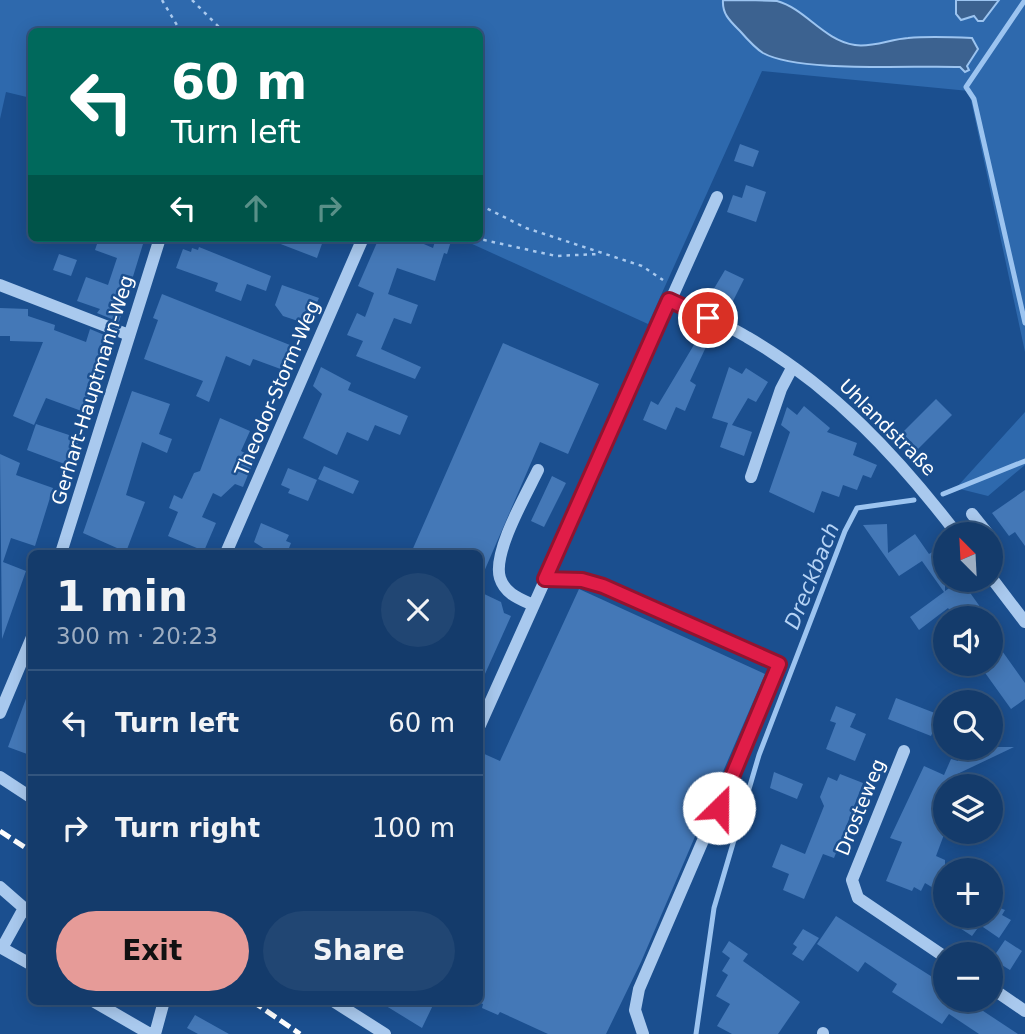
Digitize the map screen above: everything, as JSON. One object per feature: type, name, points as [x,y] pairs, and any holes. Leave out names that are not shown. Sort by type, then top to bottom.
[{"type":"street","points":[[483,718],[674,287],[717,197]]},
{"type":"street","name":"Gerhart-Hauptmann-Weg","points":[[62,550],[159,242]]},
{"type":"street","name":"Theodor-Storm-Weg","points":[[227,550],[361,242]]},
{"type":"street","points":[[0,285],[129,335]]},
{"type":"street","name":"Uhlandstraße","points":[[669,300],[747,336],[837,399],[919,485],[948,522]]},
{"type":"street","points":[[751,477],[792,368]]},
{"type":"street","points":[[533,605],[506,590],[499,577],[499,562],[510,530],[538,470]]},
{"type":"street","points":[[972,514],[978,522]]},
{"type":"street","points":[[545,579],[582,580],[603,586],[779,664],[639,989],[635,1010],[643,1034]]},
{"type":"street","points":[[1002,592],[1025,622]]},
{"type":"street","points":[[0,713],[28,646]]},
{"type":"street","name":"Drosteweg","points":[[904,751],[852,880],[858,898],[933,949]]},
{"type":"street","points":[[0,778],[28,796]]},
{"type":"street","points":[[0,887],[18,900],[27,913],[1,948],[28,963]]},
{"type":"street","points":[[1003,996],[1025,1010]]},
{"type":"street","points":[[100,1005],[153,1034],[163,1005]]},
{"type":"street","points":[[353,1007],[385,1034]]},
{"type":"path","points":[[162,0],[179,28]]},
{"type":"path","points":[[192,0],[220,28]]},
{"type":"path","points":[[483,206],[526,228],[642,267],[674,287]]},
{"type":"path","points":[[483,240],[556,256],[602,254]]},
{"type":"shaded area","points":[[0,0],[1025,0],[1025,352],[969,91],[762,71],[648,324],[468,242],[483,242],[483,28],[28,28],[28,97],[6,92],[0,119]]},
{"type":"shaded area","points":[[723,0],[777,1],[797,11],[833,37],[855,45],[908,38],[948,37],[972,38],[978,49],[967,66],[969,70],[965,72],[960,67],[829,66],[780,59],[763,53],[748,40],[727,17]]},
{"type":"shaded area","points":[[956,0],[999,0],[983,21],[978,21],[974,16],[961,20],[956,14]]},
{"type":"shaded area","points":[[1025,412],[1025,465],[988,496],[956,488]]},
{"type":"building","points":[[740,144],[759,151],[753,167],[734,161]]},
{"type":"building","points":[[746,185],[766,192],[756,222],[727,212],[733,195],[742,198]]},
{"type":"building","points":[[98,242],[143,244],[119,322],[97,313],[100,309],[77,301],[86,277],[108,285],[117,258],[95,250]]},
{"type":"building","points":[[275,242],[323,242],[317,258]]},
{"type":"building","points":[[377,242],[419,242],[433,248],[435,242],[451,242],[447,254],[444,253],[435,281],[397,268],[388,294],[418,305],[411,324],[394,318],[381,349],[421,367],[415,379],[356,356],[363,341],[347,335],[357,313],[365,317],[374,293],[358,286]]},
{"type":"building","points":[[199,247],[271,276],[266,291],[247,284],[241,301],[215,291],[218,283],[176,268],[183,249],[191,252],[192,248],[198,250]]},
{"type":"building","points":[[59,254],[77,260],[71,276],[53,270]]},
{"type":"building","points":[[725,270],[744,279],[730,307],[709,297]]},
{"type":"building","points":[[282,285],[319,298],[307,324],[283,316],[275,305]]},
{"type":"building","points":[[162,294],[295,347],[286,371],[253,359],[250,366],[226,356],[209,402],[196,396],[203,381],[144,359],[158,320],[153,318]]},
{"type":"building","points":[[0,308],[28,309],[28,316],[55,325],[54,330],[86,342],[90,329],[114,339],[87,413],[46,398],[34,425],[13,416],[43,342],[10,341],[10,336],[0,336]]},
{"type":"building","points":[[704,328],[713,332],[690,381],[696,385],[685,411],[676,407],[666,430],[643,420],[651,401],[658,405]]},
{"type":"building","points":[[503,343],[599,384],[568,454],[540,442],[483,574],[483,550],[412,550]]},
{"type":"building","points":[[321,367],[351,383],[348,390],[408,416],[400,435],[375,425],[368,441],[347,432],[337,455],[303,438],[322,394],[313,386]]},
{"type":"building","points":[[729,367],[742,374],[746,368],[768,382],[756,402],[748,398],[732,425],[752,432],[744,456],[720,447],[728,423],[712,418]]},
{"type":"building","points":[[132,391],[170,404],[159,434],[172,439],[167,453],[142,442],[126,495],[145,502],[127,550],[83,533]]},
{"type":"building","points":[[936,399],[952,415],[918,449],[902,433]]},
{"type":"building","points":[[804,406],[830,428],[827,432],[857,443],[853,455],[877,465],[871,478],[863,475],[857,490],[843,485],[839,497],[822,491],[814,513],[769,492],[790,432],[781,425],[787,407],[797,415]]},
{"type":"building","points":[[220,418],[250,431],[241,451],[255,458],[243,487],[235,484],[221,497],[213,493],[202,517],[216,523],[204,550],[168,536],[178,512],[169,508],[174,495],[182,499],[194,473],[200,471]]},
{"type":"building","points":[[36,424],[72,436],[71,441],[78,443],[70,466],[27,450]]},
{"type":"building","points":[[0,454],[20,463],[16,475],[53,488],[35,546],[11,538],[3,562],[26,571],[2,639]]},
{"type":"building","points":[[324,466],[359,481],[353,494],[318,479]]},
{"type":"building","points":[[288,468],[317,480],[308,501],[288,493],[290,489],[281,485]]},
{"type":"building","points":[[552,476],[566,483],[544,527],[531,521]]},
{"type":"building","points":[[1025,490],[1025,546],[1015,532],[1009,536],[1003,528],[1003,522],[999,522],[992,513]]},
{"type":"building","points":[[261,523],[289,535],[286,541],[291,543],[288,550],[266,550],[254,542]]},
{"type":"building","points":[[887,524],[888,553],[915,534],[929,554],[933,552],[933,576],[922,561],[899,576],[863,525]]},
{"type":"building","points":[[579,589],[765,674],[641,962],[606,1034],[548,1034],[500,1012],[498,1015],[482,1008],[483,753],[500,761]]},
{"type":"building","points":[[944,592],[970,592],[979,606],[933,606],[933,619],[919,630],[910,617]]},
{"type":"building","points":[[483,593],[501,602],[504,613],[511,616],[483,678]]},
{"type":"building","points":[[1003,652],[1025,683],[1025,699],[1011,709],[1003,698],[1003,690],[997,690],[987,676],[1003,676]]},
{"type":"building","points":[[28,693],[28,752],[27,754],[8,747]]},
{"type":"building","points":[[896,698],[933,712],[933,731],[931,736],[888,719]]},
{"type":"building","points":[[836,706],[856,714],[850,727],[866,734],[855,761],[826,749],[836,723],[830,721]]},
{"type":"building","points":[[951,760],[987,760],[957,774],[944,774]]},
{"type":"building","points":[[924,766],[942,774],[933,774],[933,844],[940,844],[936,856],[940,858],[933,858],[933,888],[925,883],[921,891],[914,887],[912,891],[886,881],[902,842],[890,838]]},
{"type":"building","points":[[774,772],[803,784],[797,799],[770,788]]},
{"type":"building","points":[[840,774],[863,783],[834,858],[823,854],[804,899],[783,890],[789,874],[772,867],[781,844],[805,854],[824,806],[820,797],[828,777],[837,781]]},
{"type":"building","points":[[836,916],[933,977],[933,1012],[985,1012],[1018,1034],[979,1034],[949,1014],[942,1024],[892,992],[897,984],[865,962],[858,972],[817,944]]},
{"type":"building","points":[[1003,916],[1011,920],[999,938],[984,928],[1003,928]]},
{"type":"building","points":[[960,928],[978,928],[972,936]]},
{"type":"building","points":[[803,929],[819,938],[803,961],[792,954],[797,947],[793,944]]},
{"type":"building","points":[[1005,940],[1022,951],[1010,970],[1003,966]]},
{"type":"building","points":[[729,941],[748,954],[743,961],[800,1002],[778,1034],[732,1034],[717,1026],[730,1004],[716,996],[728,975],[722,971],[730,958],[722,952]]},
{"type":"building","points":[[385,1005],[433,1005],[422,1028]]},
{"type":"building","points":[[195,1015],[229,1034],[198,1034],[187,1028]]},
{"type":"waterway","name":"Dreckbach","points":[[1025,0],[966,87],[974,99],[1025,323]]},
{"type":"waterway","name":"Dreckbach","points":[[943,494],[1025,461]]},
{"type":"waterway","name":"Dreckbach","points":[[696,1034],[714,908],[759,755],[845,531],[857,508],[914,500]]},
{"type":"railway","points":[[0,831],[28,849]]},
{"type":"railway","points":[[258,1005],[300,1034]]},
{"type":"route","points":[[708,318],[669,300],[545,579],[582,580],[603,586],[779,664],[719,808]]}]
